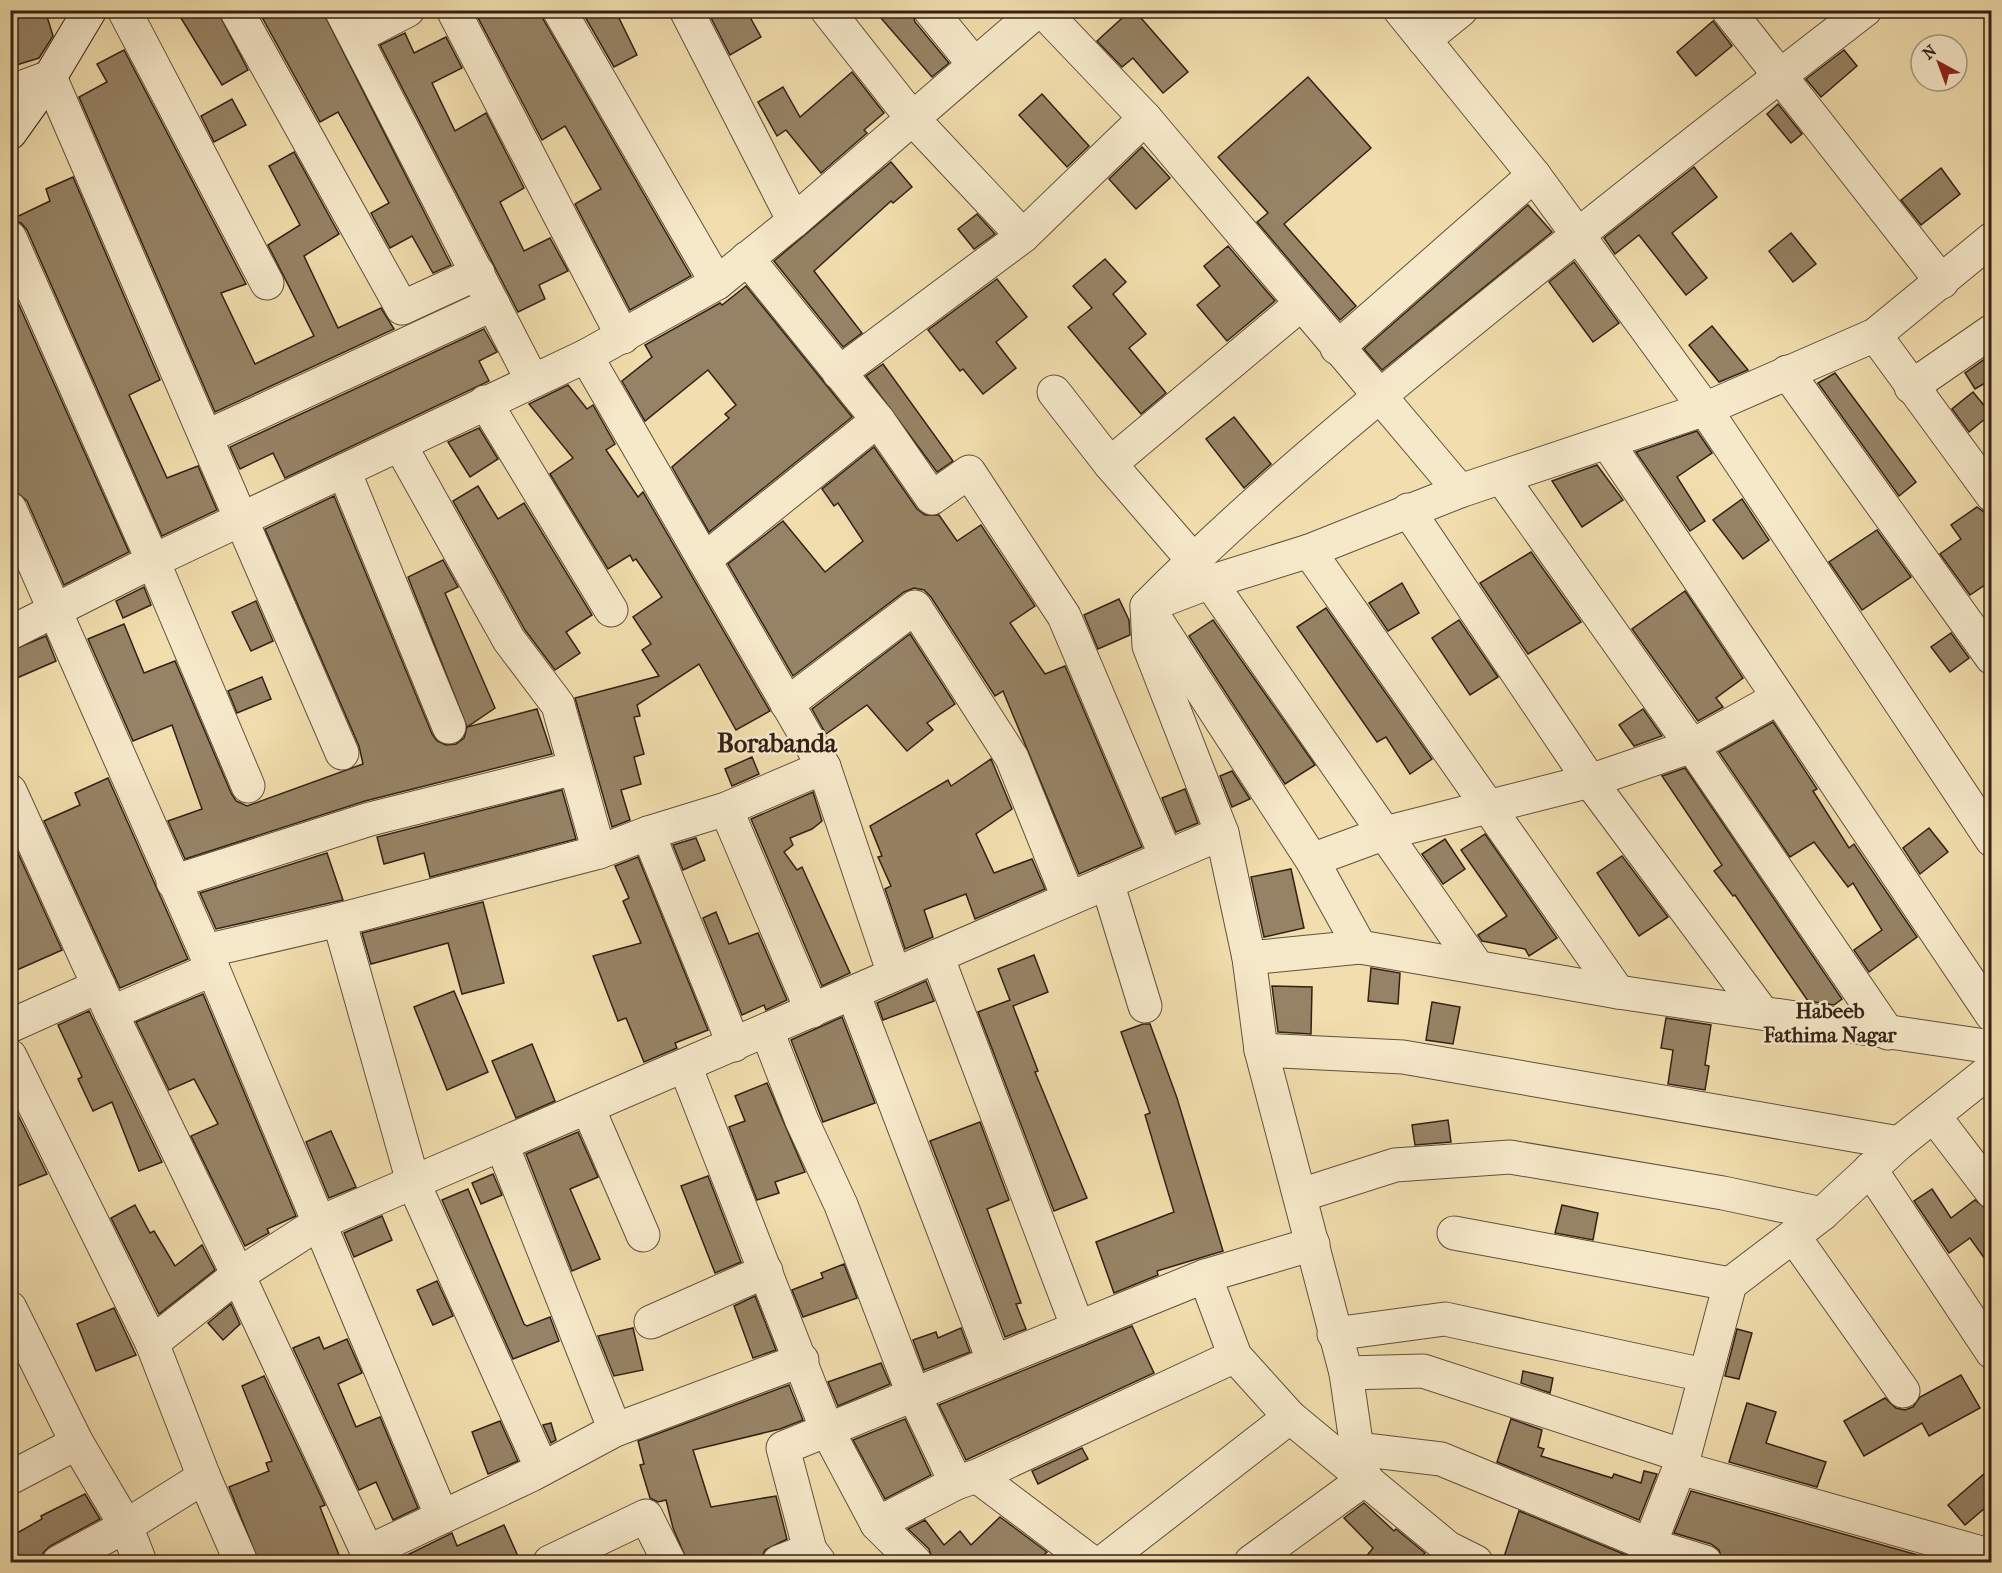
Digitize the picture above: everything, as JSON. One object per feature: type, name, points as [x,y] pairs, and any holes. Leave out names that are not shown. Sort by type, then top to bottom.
[{"type":"street","points":[[10,133],[50,77],[90,10]]},
{"type":"street","points":[[124,10],[267,283]]},
{"type":"street","points":[[236,10],[402,308],[478,273]]},
{"type":"street","points":[[408,10],[349,24],[532,380]]},
{"type":"street","points":[[453,10],[624,337]]},
{"type":"street","points":[[560,10],[717,283]]},
{"type":"street","points":[[686,10],[794,221]]},
{"type":"street","points":[[827,10],[912,118],[1023,236]]},
{"type":"street","points":[[930,10],[975,64]]},
{"type":"street","points":[[10,633],[153,561],[586,356],[624,337],[717,283],[794,221],[1040,10],[1145,118],[1378,397],[1460,491]]},
{"type":"street","points":[[1400,10],[1534,175],[1705,410],[1992,840]]},
{"type":"street","points":[[1424,40],[1461,10]]},
{"type":"street","points":[[1728,10],[1942,282]]},
{"type":"street","points":[[1147,606],[1202,571],[1378,397],[1578,233],[1865,10]]},
{"type":"street","points":[[10,92],[50,77]]},
{"type":"street","points":[[50,77],[342,753]]},
{"type":"street","points":[[839,373],[1023,236],[1145,118]]},
{"type":"street","points":[[1337,348],[1534,175]]},
{"type":"street","points":[[10,238],[153,561],[248,786]]},
{"type":"street","points":[[1202,571],[1309,551],[1460,491],[1705,410],[1875,335],[1992,239]]},
{"type":"street","points":[[747,258],[878,420],[932,498],[969,472],[1064,616],[1166,856]]},
{"type":"street","points":[[206,437],[493,304]]},
{"type":"street","points":[[1110,464],[1301,304]]},
{"type":"street","points":[[1911,387],[1992,331]]},
{"type":"street","points":[[1875,335],[1992,495]]},
{"type":"street","points":[[586,356],[824,767],[894,974]]},
{"type":"street","points":[[1787,372],[1992,658]]},
{"type":"street","points":[[1054,392],[1110,464],[1202,571],[1476,965]]},
{"type":"street","points":[[485,402],[611,610]]},
{"type":"street","points":[[704,560],[878,420]]},
{"type":"street","points":[[1607,442],[1992,1015]]},
{"type":"street","points":[[400,445],[509,640],[558,705],[600,852]]},
{"type":"street","points":[[344,471],[449,727]]},
{"type":"street","points":[[1502,478],[1692,746],[1888,1033]]},
{"type":"street","points":[[10,509],[209,960],[442,1517]]},
{"type":"street","points":[[1408,510],[1590,781],[1761,1011]]},
{"type":"street","points":[[1309,551],[1618,992]]},
{"type":"street","points":[[1147,606],[1149,646],[1222,833],[1249,958],[1261,1050],[1346,1373],[1358,1465]]},
{"type":"street","points":[[1147,606],[1312,860],[1360,947]]},
{"type":"street","points":[[787,704],[915,607],[1012,758],[1068,897]]},
{"type":"street","points":[[1312,860],[1385,834],[1590,781],[1692,746],[1778,698]]},
{"type":"street","points":[[10,1026],[105,1000],[209,960],[339,920],[600,852],[648,833],[726,809],[824,767]]},
{"type":"street","points":[[173,882],[370,819],[575,768]]},
{"type":"street","points":[[10,792],[105,1000],[238,1275],[370,1557],[442,1517],[542,1469],[615,1430],[802,1360]]},
{"type":"street","points":[[726,809],[812,1011]]},
{"type":"street","points":[[648,833],[734,1045]]},
{"type":"street","points":[[153,1343],[238,1275],[319,1223],[767,1031],[1068,897],[1222,833]]},
{"type":"street","points":[[1107,882],[1145,1006]]},
{"type":"street","points":[[339,920],[413,1182],[542,1469]]},
{"type":"street","points":[[1249,958],[1360,947],[1476,965],[1618,992],[1761,1011],[1888,1033],[1992,1047]]},
{"type":"street","points":[[937,956],[1078,1328]]},
{"type":"street","points":[[853,993],[994,1362]]},
{"type":"street","points":[[767,1031],[802,1121],[841,1205],[914,1395],[966,1479],[1091,1563]]},
{"type":"street","points":[[1261,1050],[1402,1057],[1899,1143]]},
{"type":"street","points":[[10,1056],[153,1343],[204,1477],[241,1563]]},
{"type":"street","points":[[685,1066],[802,1360],[827,1430],[877,1524],[915,1563]]},
{"type":"street","points":[[1646,1554],[1682,1462],[1730,1284],[1794,1237],[1899,1143],[1992,1069]]},
{"type":"street","points":[[588,1108],[643,1235]]},
{"type":"street","points":[[1934,1116],[1992,1192]]},
{"type":"street","points":[[502,1145],[615,1430]]},
{"type":"street","points":[[1301,1195],[1395,1165],[1510,1157],[1723,1193],[1822,1214]]},
{"type":"street","points":[[1870,1170],[1992,1352]]},
{"type":"street","points":[[1454,1233],[1730,1284]]},
{"type":"street","points":[[1794,1237],[1903,1390]]},
{"type":"street","points":[[779,1563],[815,1556],[783,1448],[1205,1276],[1313,1244]]},
{"type":"street","points":[[651,1322],[766,1271]]},
{"type":"street","points":[[1205,1276],[1235,1356],[1290,1417],[1358,1465],[1454,1558]]},
{"type":"street","points":[[10,1308],[76,1443],[126,1526],[140,1563]]},
{"type":"street","points":[[1334,1334],[1445,1319],[1704,1375]]},
{"type":"street","points":[[877,1524],[966,1479],[1235,1356]]},
{"type":"street","points":[[1346,1373],[1423,1371],[1682,1462],[1992,1556]]},
{"type":"street","points":[[1103,1563],[1290,1417]]},
{"type":"street","points":[[10,1478],[76,1443]]},
{"type":"street","points":[[1251,1563],[1358,1465],[1441,1459],[1646,1554],[1705,1563]]},
{"type":"street","points":[[59,1563],[126,1526],[204,1477]]},
{"type":"street","points":[[550,1563],[646,1516],[669,1563]]},
{"type":"building","points":[[10,10],[45,10],[53,36],[39,58],[10,67]]},
{"type":"building","points":[[176,10],[217,10],[248,70],[222,85]]},
{"type":"building","points":[[258,10],[322,10],[451,265],[433,273],[412,236],[390,248],[371,213],[389,203],[338,112],[320,122]]},
{"type":"building","points":[[474,10],[540,10],[543,19],[691,276],[630,310],[575,204],[601,189],[565,126],[542,140]]},
{"type":"building","points":[[581,10],[615,10],[637,55],[614,67]]},
{"type":"building","points":[[707,10],[746,10],[761,37],[730,55]]},
{"type":"building","points":[[874,10],[912,10],[915,22],[949,63],[932,77]]},
{"type":"building","points":[[1131,10],[1134,10],[1188,72],[1163,93],[1133,58],[1122,67],[1097,41]]},
{"type":"building","points":[[1713,21],[1732,46],[1696,76],[1677,52]]},
{"type":"building","points":[[405,33],[414,53],[446,37],[462,68],[432,83],[455,131],[486,113],[524,188],[500,202],[524,251],[550,238],[568,271],[539,285],[545,299],[518,312],[380,45]]},
{"type":"building","points":[[124,50],[246,284],[221,293],[255,364],[314,336],[268,245],[300,225],[269,166],[294,152],[339,234],[304,256],[338,328],[381,308],[394,329],[215,412],[79,97],[107,82],[97,64]]},
{"type":"building","points":[[1844,50],[1857,66],[1821,97],[1806,79]]},
{"type":"building","points":[[852,72],[884,113],[864,130],[867,133],[821,173],[786,130],[777,136],[758,102],[783,87],[800,117]]},
{"type":"building","points":[[1308,77],[1371,148],[1284,224],[1356,306],[1340,320],[1257,222],[1268,213],[1218,157]]},
{"type":"building","points":[[1042,94],[1089,146],[1067,167],[1019,115]]},
{"type":"building","points":[[232,99],[246,125],[214,142],[201,116]]},
{"type":"building","points":[[1778,104],[1802,134],[1791,143],[1767,114]]},
{"type":"building","points":[[1142,147],[1170,178],[1136,209],[1109,179]]},
{"type":"building","points":[[891,162],[912,187],[893,203],[891,201],[814,271],[862,333],[843,347],[774,261]]},
{"type":"building","points":[[1694,167],[1717,197],[1672,233],[1707,278],[1686,295],[1639,235],[1615,254],[1604,238]]},
{"type":"building","points":[[1941,168],[1960,194],[1921,225],[1901,200]]},
{"type":"building","points":[[73,177],[160,380],[129,395],[167,478],[198,466],[217,510],[162,536],[27,230],[21,223],[10,220],[50,201],[46,189]]},
{"type":"building","points":[[1528,205],[1552,232],[1382,370],[1364,349]]},
{"type":"building","points":[[977,214],[995,234],[974,249],[958,229]]},
{"type":"building","points":[[1791,233],[1816,264],[1793,282],[1769,251]]},
{"type":"building","points":[[1228,246],[1275,301],[1227,341],[1197,305],[1220,286],[1204,266]]},
{"type":"building","points":[[1105,259],[1126,282],[1113,294],[1146,334],[1129,348],[1166,393],[1141,414],[1068,327],[1092,308],[1073,286]]},
{"type":"building","points":[[1574,262],[1619,323],[1593,342],[1549,282]]},
{"type":"building","points":[[997,279],[1027,317],[996,342],[1016,368],[983,394],[963,369],[960,371],[928,330]]},
{"type":"building","points":[[10,285],[129,552],[64,585],[27,501],[15,491],[10,481]]},
{"type":"building","points":[[746,286],[852,417],[709,532],[672,467],[729,418],[725,414],[736,405],[708,370],[645,421],[622,381],[652,357],[645,345],[720,303],[722,305]]},
{"type":"building","points":[[1712,326],[1748,370],[1719,382],[1689,345]]},
{"type":"building","points":[[484,329],[497,352],[479,361],[489,381],[285,478],[273,453],[240,469],[230,447]]},
{"type":"building","points":[[1992,354],[1992,379],[1975,389],[1965,373]]},
{"type":"building","points":[[883,364],[953,461],[937,472],[866,376]]},
{"type":"building","points":[[1835,373],[1916,482],[1899,496],[1818,383]]},
{"type":"building","points":[[568,385],[587,409],[593,405],[615,444],[606,450],[638,497],[643,492],[770,711],[736,730],[699,664],[637,705],[640,716],[634,717],[644,754],[634,757],[641,784],[621,790],[630,820],[612,827],[575,698],[659,676],[642,650],[651,644],[633,617],[662,597],[636,559],[633,561],[630,555],[608,569],[550,474],[573,458],[529,404]]},
{"type":"building","points":[[1973,392],[1991,414],[1969,432],[1952,409]]},
{"type":"building","points":[[1234,417],[1271,464],[1244,488],[1206,439]]},
{"type":"building","points":[[479,428],[498,459],[470,477],[448,442]]},
{"type":"building","points":[[1697,431],[1712,453],[1677,477],[1705,521],[1690,531],[1636,452]]},
{"type":"building","points":[[874,447],[917,509],[925,515],[939,515],[957,541],[981,525],[1035,606],[1010,623],[1045,674],[1065,666],[1142,847],[1079,874],[1003,691],[995,696],[931,597],[924,590],[914,588],[904,592],[793,676],[728,564],[783,521],[825,572],[863,541],[838,503],[834,506],[822,489]]},
{"type":"building","points":[[1597,465],[1623,500],[1582,527],[1552,481]]},
{"type":"building","points":[[478,486],[498,519],[524,503],[592,615],[566,632],[580,653],[555,670],[525,630],[453,501]]},
{"type":"building","points":[[334,496],[432,734],[437,741],[446,745],[456,744],[464,738],[467,727],[537,709],[552,754],[365,801],[185,859],[168,821],[202,809],[172,725],[133,741],[88,639],[124,624],[144,673],[175,661],[231,793],[236,801],[247,806],[363,764],[359,746],[265,529]]},
{"type":"building","points":[[1742,499],[1769,540],[1743,559],[1713,520]]},
{"type":"building","points":[[1977,507],[1992,518],[1992,580],[1970,595],[1940,554],[1961,539],[1951,525]]},
{"type":"building","points":[[1877,530],[1911,577],[1862,610],[1829,562]]},
{"type":"building","points":[[1531,552],[1581,622],[1528,654],[1480,583]]},
{"type":"building","points":[[443,560],[458,587],[445,593],[495,708],[467,727],[408,577]]},
{"type":"building","points":[[1402,583],[1419,613],[1388,631],[1369,603]]},
{"type":"building","points":[[144,587],[151,605],[123,618],[116,601]]},
{"type":"building","points":[[1685,591],[1743,678],[1716,698],[1723,707],[1698,721],[1632,629]]},
{"type":"building","points":[[1119,599],[1129,620],[1130,635],[1098,649],[1084,615]]},
{"type":"building","points":[[256,601],[273,641],[251,651],[232,612]]},
{"type":"building","points":[[1326,608],[1432,759],[1410,774],[1386,737],[1377,742],[1297,627]]},
{"type":"building","points":[[1213,620],[1315,765],[1285,784],[1189,636]]},
{"type":"building","points":[[1459,620],[1498,677],[1470,695],[1432,638]]},
{"type":"building","points":[[1951,633],[1969,658],[1950,672],[1931,647]]},
{"type":"building","points":[[910,634],[955,704],[927,723],[933,730],[907,751],[867,705],[826,734],[812,709]]},
{"type":"building","points":[[46,636],[56,661],[10,681],[10,651]]},
{"type":"building","points":[[262,677],[271,699],[237,713],[228,691]]},
{"type":"building","points":[[1643,709],[1662,736],[1634,746],[1619,725]]},
{"type":"building","points":[[1773,722],[1817,789],[1813,791],[1849,848],[1854,844],[1917,937],[1869,972],[1854,950],[1882,930],[1853,883],[1848,887],[1814,842],[1790,857],[1719,752]]},
{"type":"building","points":[[752,757],[759,774],[732,786],[725,769]]},
{"type":"building","points":[[991,759],[1012,809],[976,834],[994,873],[1032,859],[1045,889],[975,919],[966,894],[924,910],[933,937],[905,949],[885,889],[891,886],[878,857],[882,856],[870,826],[948,780],[951,786]]},
{"type":"building","points":[[1685,768],[1842,999],[1834,1005],[1808,1001],[1735,895],[1733,896],[1714,871],[1722,865],[1662,776]]},
{"type":"building","points":[[1232,771],[1250,799],[1232,807],[1220,776]]},
{"type":"building","points":[[108,778],[188,959],[120,988],[44,821],[80,805],[75,793]]},
{"type":"building","points":[[1185,789],[1198,823],[1176,832],[1162,798]]},
{"type":"building","points":[[562,790],[576,839],[430,877],[424,853],[384,864],[377,837]]},
{"type":"building","points":[[813,792],[822,821],[812,829],[790,838],[793,845],[784,852],[797,870],[802,867],[850,973],[822,986],[751,819]]},
{"type":"building","points":[[1929,828],[1948,852],[1920,874],[1903,848]]},
{"type":"building","points":[[1485,834],[1557,938],[1529,956],[1525,949],[1482,941],[1478,935],[1507,916],[1461,850]]},
{"type":"building","points":[[11,838],[62,950],[10,973],[10,868]]},
{"type":"building","points":[[696,838],[705,860],[683,870],[673,845]]},
{"type":"building","points":[[1445,839],[1465,869],[1443,884],[1422,854]]},
{"type":"building","points":[[327,853],[343,900],[216,929],[200,893]]},
{"type":"building","points":[[1622,856],[1668,917],[1639,936],[1597,873]]},
{"type":"building","points":[[638,857],[708,1030],[675,1043],[677,1048],[644,1062],[626,1018],[618,1021],[593,956],[641,943],[623,901],[629,898],[615,866]]},
{"type":"building","points":[[1291,869],[1304,928],[1264,937],[1251,877]]},
{"type":"building","points":[[483,902],[504,983],[462,994],[448,943],[371,964],[362,933]]},
{"type":"building","points":[[716,912],[729,944],[758,933],[787,1000],[766,1010],[764,1005],[742,1015],[703,918]]},
{"type":"building","points":[[1034,955],[1048,992],[1013,1006],[1038,1071],[1035,1072],[1087,1198],[1054,1211],[978,1012],[1010,1000],[998,969]]},
{"type":"building","points":[[1371,968],[1400,973],[1398,1004],[1368,1001]]},
{"type":"building","points":[[926,981],[934,1001],[883,1020],[877,1003]]},
{"type":"building","points":[[1272,986],[1312,987],[1311,1034],[1278,1032]]},
{"type":"building","points":[[454,991],[488,1072],[447,1090],[414,1007]]},
{"type":"building","points":[[203,994],[296,1216],[267,1229],[269,1233],[245,1246],[191,1136],[218,1124],[194,1079],[169,1090],[136,1022]]},
{"type":"building","points":[[1432,1002],[1460,1007],[1453,1044],[1426,1040]]},
{"type":"building","points":[[89,1011],[162,1162],[139,1171],[112,1102],[93,1111],[78,1079],[82,1077],[58,1025]]},
{"type":"building","points":[[842,1017],[875,1103],[823,1122],[791,1040]]},
{"type":"building","points":[[1666,1018],[1711,1025],[1705,1065],[1709,1066],[1705,1090],[1668,1084],[1673,1050],[1661,1048]]},
{"type":"building","points":[[1143,1024],[1150,1024],[1177,1098],[1223,1251],[1157,1271],[1158,1275],[1114,1293],[1096,1242],[1174,1212],[1145,1115],[1150,1113],[1121,1032]]},
{"type":"building","points":[[532,1044],[555,1101],[516,1118],[492,1061]]},
{"type":"building","points":[[767,1083],[805,1172],[775,1182],[779,1193],[757,1200],[729,1127],[745,1121],[735,1096]]},
{"type":"building","points":[[10,1099],[47,1174],[10,1189]]},
{"type":"building","points":[[1448,1120],[1451,1142],[1415,1145],[1412,1125]]},
{"type":"building","points":[[980,1122],[1009,1200],[987,1209],[1021,1303],[1016,1304],[1026,1329],[1005,1337],[930,1141]]},
{"type":"building","points":[[331,1131],[356,1187],[329,1198],[306,1142]]},
{"type":"building","points":[[578,1132],[598,1177],[570,1189],[600,1259],[572,1271],[526,1154]]},
{"type":"building","points":[[493,1174],[502,1195],[481,1204],[472,1183]]},
{"type":"building","points":[[708,1176],[741,1262],[715,1273],[681,1186]]},
{"type":"building","points":[[468,1189],[524,1324],[527,1326],[550,1317],[559,1341],[513,1359],[442,1200]]},
{"type":"building","points":[[1932,1189],[1951,1218],[1975,1200],[1992,1215],[1992,1269],[1970,1238],[1949,1253],[1914,1201]]},
{"type":"building","points":[[135,1205],[150,1233],[154,1231],[175,1266],[202,1245],[215,1270],[159,1314],[111,1218]]},
{"type":"building","points":[[1562,1205],[1598,1213],[1593,1240],[1555,1233]]},
{"type":"building","points":[[382,1216],[392,1240],[354,1257],[344,1233]]},
{"type":"building","points":[[844,1264],[857,1298],[803,1317],[792,1290],[823,1278],[821,1273]]},
{"type":"building","points":[[437,1281],[453,1316],[433,1325],[417,1290]]},
{"type":"building","points":[[755,1296],[776,1350],[753,1358],[734,1306]]},
{"type":"building","points":[[231,1304],[240,1324],[223,1340],[208,1323]]},
{"type":"building","points":[[114,1308],[136,1355],[96,1371],[77,1324]]},
{"type":"building","points":[[1132,1326],[1154,1373],[966,1460],[939,1405]]},
{"type":"building","points":[[633,1328],[643,1370],[614,1376],[598,1336]]},
{"type":"building","points":[[961,1328],[970,1352],[924,1370],[913,1340],[936,1332],[938,1338]]},
{"type":"building","points":[[1737,1329],[1752,1333],[1739,1379],[1725,1376]]},
{"type":"building","points":[[319,1337],[324,1349],[347,1339],[362,1373],[338,1384],[356,1427],[380,1417],[418,1508],[393,1520],[376,1482],[359,1490],[293,1348]]},
{"type":"building","points":[[881,1363],[890,1384],[838,1406],[828,1382]]},
{"type":"building","points":[[1523,1371],[1553,1378],[1550,1393],[1521,1383]]},
{"type":"building","points":[[1961,1375],[1980,1408],[1929,1436],[1922,1423],[1864,1456],[1844,1421],[1885,1398],[1896,1408],[1905,1410],[1913,1407],[1920,1397]]},
{"type":"building","points":[[264,1376],[325,1505],[320,1507],[339,1555],[321,1563],[259,1563],[229,1487],[269,1471],[266,1463],[272,1461],[242,1386]]},
{"type":"building","points":[[789,1385],[803,1420],[780,1429],[693,1450],[711,1507],[776,1496],[787,1539],[765,1550],[761,1559],[744,1563],[688,1563],[673,1528],[666,1500],[658,1502],[650,1498],[640,1465],[644,1464],[638,1441]]},
{"type":"building","points":[[1747,1403],[1776,1412],[1766,1443],[1826,1462],[1817,1487],[1729,1462]]},
{"type":"building","points":[[905,1419],[931,1475],[885,1499],[853,1440]]},
{"type":"building","points":[[1511,1419],[1542,1430],[1538,1447],[1544,1449],[1541,1456],[1612,1478],[1614,1474],[1641,1483],[1644,1471],[1657,1474],[1639,1520],[1497,1462]]},
{"type":"building","points":[[500,1421],[518,1461],[488,1474],[472,1432]]},
{"type":"building","points":[[551,1423],[556,1440],[551,1443],[543,1425]]},
{"type":"building","points":[[1082,1448],[1088,1459],[1038,1484],[1032,1471]]},
{"type":"building","points":[[1992,1467],[1992,1502],[1965,1525],[1948,1505]]},
{"type":"building","points":[[1691,1491],[1946,1563],[1723,1563],[1719,1550],[1711,1544],[1674,1533]]},
{"type":"building","points":[[85,1494],[100,1519],[50,1546],[43,1553],[40,1563],[10,1563],[10,1537],[42,1519],[41,1516]]},
{"type":"building","points":[[1364,1503],[1394,1531],[1396,1529],[1425,1553],[1415,1563],[1361,1563],[1373,1548],[1344,1518]]},
{"type":"building","points":[[1519,1511],[1626,1555],[1625,1563],[1502,1563]]},
{"type":"building","points":[[1000,1517],[1047,1552],[1036,1563],[933,1563],[929,1549],[908,1529],[925,1520],[944,1545],[960,1531],[971,1545]]},
{"type":"building","points":[[504,1525],[521,1563],[391,1563],[452,1533],[457,1546]]},
{"type":"district","name":"Borabanda","points":[[777,743]]},
{"type":"district","name":"Habeeb Fathima Nagar","points":[[1830,1023]]}]
